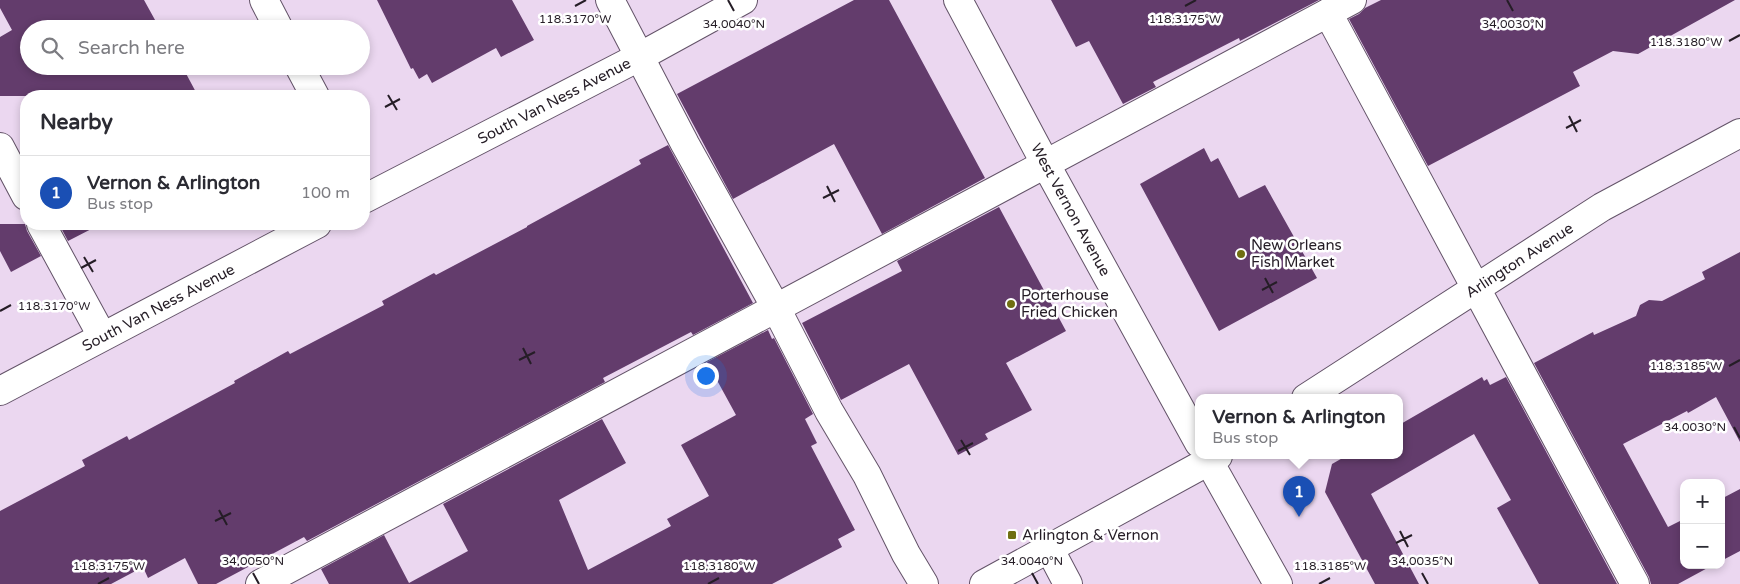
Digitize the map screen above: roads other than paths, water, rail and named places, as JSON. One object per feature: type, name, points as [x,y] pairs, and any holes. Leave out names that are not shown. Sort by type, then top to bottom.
[{"type":"main road","points":[[264,0],[274,20]]},
{"type":"main road","points":[[610,0],[690,152],[776,308],[829,411],[867,475],[906,554],[924,584]]},
{"type":"main road","name":"South Van Ness Avenue","points":[[370,192],[641,56],[743,0]]},
{"type":"main road","name":"West Vernon Avenue","points":[[958,0],[1045,163],[1195,431]]},
{"type":"main road","points":[[260,584],[1352,0]]},
{"type":"main road","points":[[1328,13],[1635,584]]},
{"type":"main road","points":[[304,75],[312,90]]},
{"type":"main road","name":"Arlington Avenue","points":[[1312,394],[1602,207],[1740,133]]},
{"type":"main road","points":[[0,147],[20,185]]},
{"type":"main road","points":[[44,230],[102,336]]},
{"type":"main road","name":"South Van Ness Avenue","points":[[0,391],[305,230]]},
{"type":"main road","points":[[984,584],[1200,459]]},
{"type":"main road","name":"West Vernon Avenue","points":[[1211,459],[1278,584]]},
{"type":"main road","points":[[1049,548],[1068,584]]},
{"type":"place","name":"New Orleans Fish Market","points":[[1241,254]]},
{"type":"place","name":"Porterhouse Fried Chicken","points":[[1011,304]]},
{"type":"place","name":"Vernon & Arlington","points":[[1299,517]]},
{"type":"place","name":"Arlington & Vernon","points":[[1012,535]]}]
